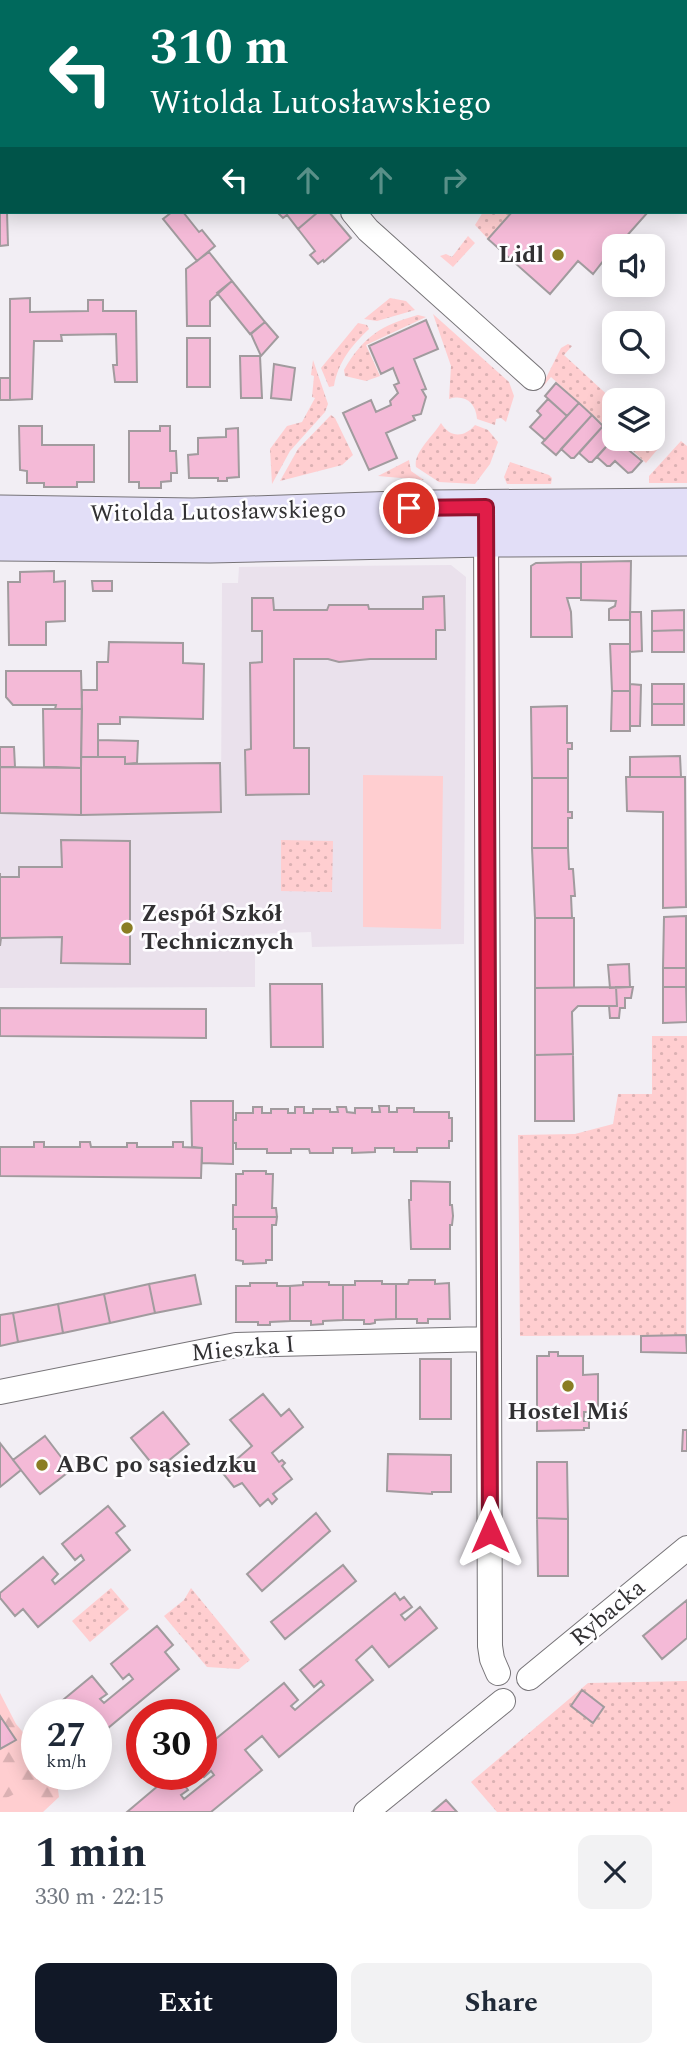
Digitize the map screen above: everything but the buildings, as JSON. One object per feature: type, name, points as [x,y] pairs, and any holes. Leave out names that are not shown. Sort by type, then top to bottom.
[{"type":"main road","name":"Witolda Lutosławskiego","points":[[0,543],[211,545],[687,506]]},
{"type":"main road","name":"Witolda Lutosławskiego","points":[[0,513],[486,523],[687,538]]},
{"type":"street","points":[[355,214],[368,230],[533,378]]},
{"type":"street","points":[[486,523],[490,1646],[493,1665],[498,1672]]},
{"type":"street","name":"Mieszka I","points":[[0,1392],[236,1345],[489,1339]]},
{"type":"street","name":"Rybacka","points":[[529,1678],[687,1548]]},
{"type":"street","points":[[505,1667],[518,1667],[529,1678],[530,1688],[524,1698],[514,1703],[503,1701],[494,1687],[498,1672],[505,1667]]},
{"type":"street","points":[[366,1812],[503,1701]]},
{"type":"shaded area","points":[[451,565],[466,577],[464,944],[312,947],[311,932],[255,934],[255,987],[0,988],[0,813],[81,815],[221,811],[222,583],[238,583],[239,567]]},
{"type":"green space","points":[[482,214],[510,214],[488,239],[475,225]]},
{"type":"green space","points":[[468,236],[475,243],[453,267],[440,256],[446,254],[452,257]]},
{"type":"green space","points":[[390,298],[406,301],[415,310],[377,321],[364,319]]},
{"type":"green space","points":[[433,314],[509,382],[514,396],[506,422],[501,418],[496,419],[495,425],[477,419],[469,401],[449,399],[451,366]]},
{"type":"green space","points":[[418,315],[426,317],[366,345],[380,376],[366,381],[345,376],[344,370],[351,359],[374,334],[394,323]]},
{"type":"green space","points":[[358,323],[367,325],[369,329],[347,354],[334,386],[329,387],[321,368]]},
{"type":"green space","points":[[568,344],[572,346],[564,355],[602,390],[602,423],[551,377],[540,390],[561,348]]},
{"type":"green space","points":[[313,360],[328,404],[325,412],[290,451],[272,484],[270,449],[287,426],[302,422],[315,398],[312,397]]},
{"type":"green space","points":[[331,415],[353,455],[342,465],[280,481],[298,449]]},
{"type":"green space","points":[[441,423],[457,435],[475,425],[488,430],[498,442],[490,464],[475,484],[439,482],[416,467],[420,450]]},
{"type":"green space","points":[[681,441],[687,446],[687,483],[649,483],[649,476]]},
{"type":"green space","points":[[633,451],[656,451],[646,463]]},
{"type":"green space","points":[[409,460],[411,471],[424,480],[378,476]]},
{"type":"green space","points":[[510,462],[549,475],[552,478],[551,484],[507,484],[504,477]]},
{"type":"green space","points":[[363,775],[443,776],[441,929],[363,927]]},
{"type":"green space","points":[[281,840],[333,841],[332,892],[281,891]]},
{"type":"green space","points":[[652,1036],[687,1036],[686,1335],[520,1336],[518,1135],[575,1134],[613,1124],[618,1094],[652,1094]]},
{"type":"green space","points":[[111,1588],[129,1609],[90,1642],[72,1621]]},
{"type":"green space","points":[[191,1588],[250,1660],[239,1669],[207,1667],[164,1616],[184,1600]]},
{"type":"green space","points":[[687,1681],[687,1812],[497,1812],[471,1782],[588,1683]]},
{"type":"green space","points":[[0,1693],[21,1730],[21,1790],[58,1790],[59,1797],[43,1812],[0,1812]]},
{"type":"green space","points":[[28,1790],[38,1812],[0,1812],[0,1801]]},
{"type":"green space","points":[[687,1794],[687,1812],[663,1812]]},
{"type":"place","name":"Lidl","points":[[558,255]]},
{"type":"place","name":"Zespół Szkół Technicznych","points":[[127,928]]},
{"type":"place","name":"Hostel Miś","points":[[568,1386]]},
{"type":"place","name":"ABC po sąsiedzku","points":[[42,1465]]},
{"type":"route","points":[[409,508],[486,507],[490,1532]]}]
